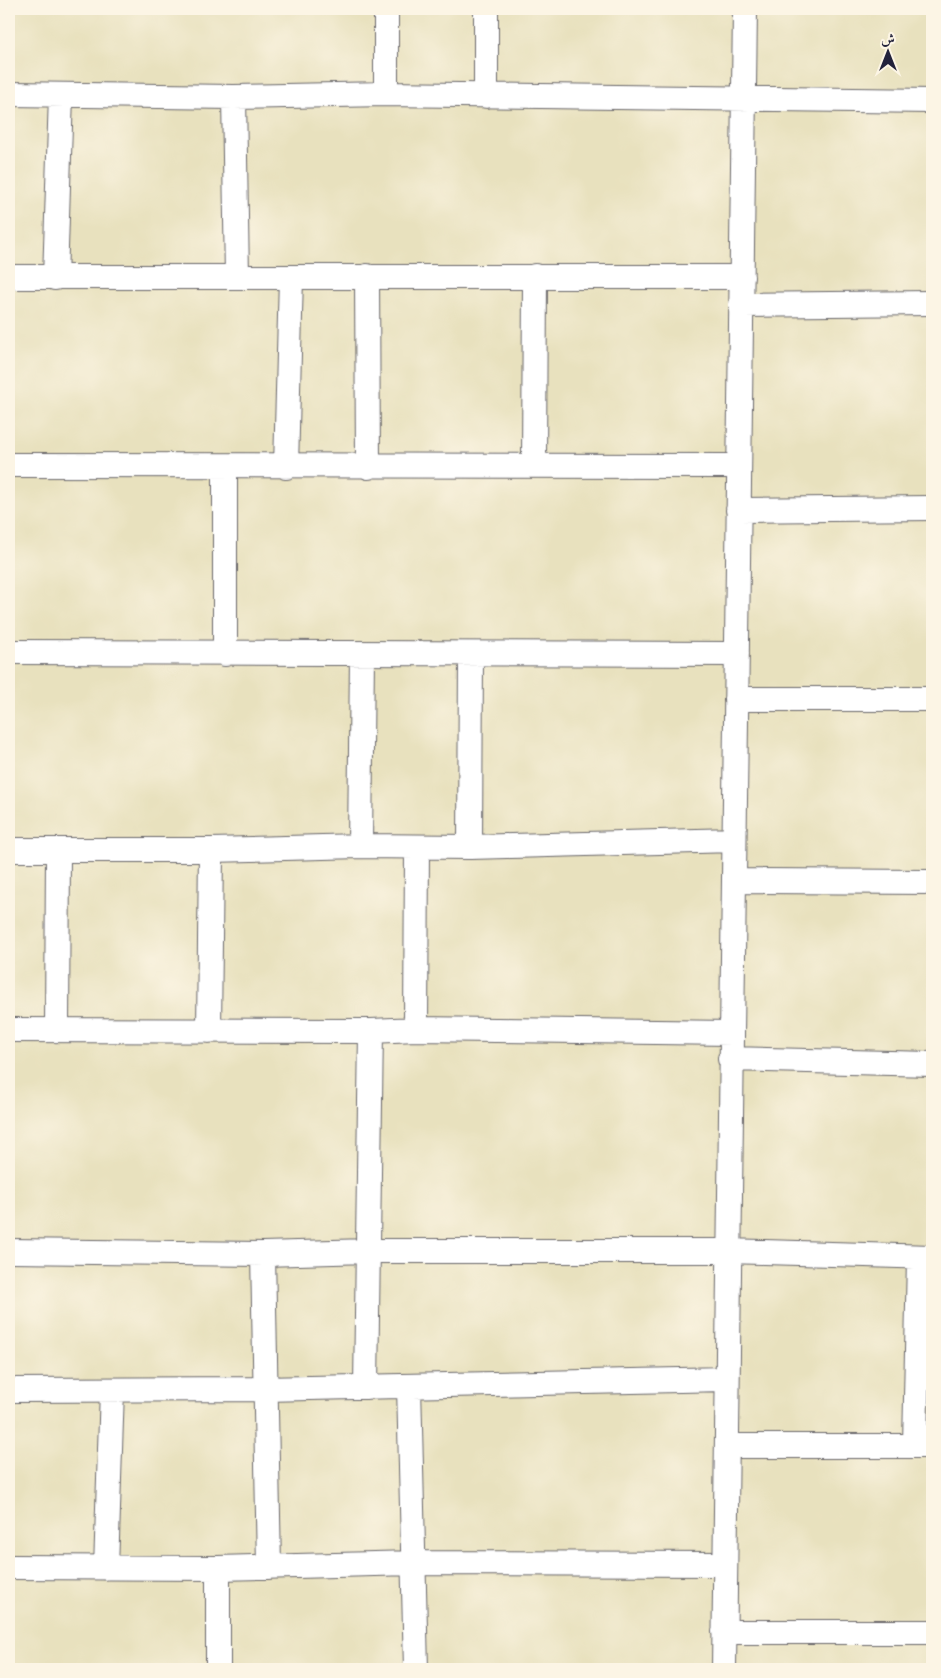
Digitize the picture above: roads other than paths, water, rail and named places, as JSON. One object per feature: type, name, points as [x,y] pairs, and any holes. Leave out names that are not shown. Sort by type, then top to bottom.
[{"type":"street","points":[[386,9],[386,94]]},
{"type":"street","points":[[486,9],[486,96]]},
{"type":"street","points":[[724,1669],[727,1251],[732,1033],[745,9]]},
{"type":"street","points":[[9,94],[234,97],[386,94],[932,102]]},
{"type":"street","points":[[56,278],[61,95]]},
{"type":"street","points":[[234,97],[237,278]]},
{"type":"street","points":[[366,276],[368,467]]},
{"type":"street","points":[[9,277],[535,276],[742,278]]},
{"type":"street","points":[[534,466],[535,276]]},
{"type":"street","points":[[286,467],[291,277]]},
{"type":"street","points":[[741,305],[932,303]]},
{"type":"street","points":[[9,465],[225,467],[739,466]]},
{"type":"street","points":[[225,467],[225,654]]},
{"type":"street","points":[[738,510],[932,508]]},
{"type":"street","points":[[9,652],[737,654]]},
{"type":"street","points":[[360,846],[362,654]]},
{"type":"street","points":[[470,847],[471,654]]},
{"type":"street","points":[[736,700],[932,700]]},
{"type":"street","points":[[9,850],[211,850],[360,846],[470,847],[734,840]]},
{"type":"street","points":[[416,1029],[417,847]]},
{"type":"street","points":[[209,1031],[211,850]]},
{"type":"street","points":[[57,1030],[58,851]]},
{"type":"street","points":[[734,881],[932,882]]},
{"type":"street","points":[[9,1030],[370,1031],[416,1029],[732,1033]]},
{"type":"street","points":[[366,1386],[370,1031]]},
{"type":"street","points":[[730,1059],[932,1064]]},
{"type":"street","points":[[9,1251],[264,1254],[368,1251],[727,1251],[925,1258],[924,1445],[726,1446]]},
{"type":"street","points":[[264,1254],[264,1389],[269,1567]]},
{"type":"street","points":[[9,1390],[264,1389],[727,1379]]},
{"type":"street","points":[[409,1386],[416,1669]]},
{"type":"street","points":[[106,1568],[112,1390]]},
{"type":"street","points":[[9,1567],[218,1568],[413,1563],[725,1564]]},
{"type":"street","points":[[218,1568],[218,1669]]},
{"type":"street","points":[[724,1632],[932,1632]]}]
